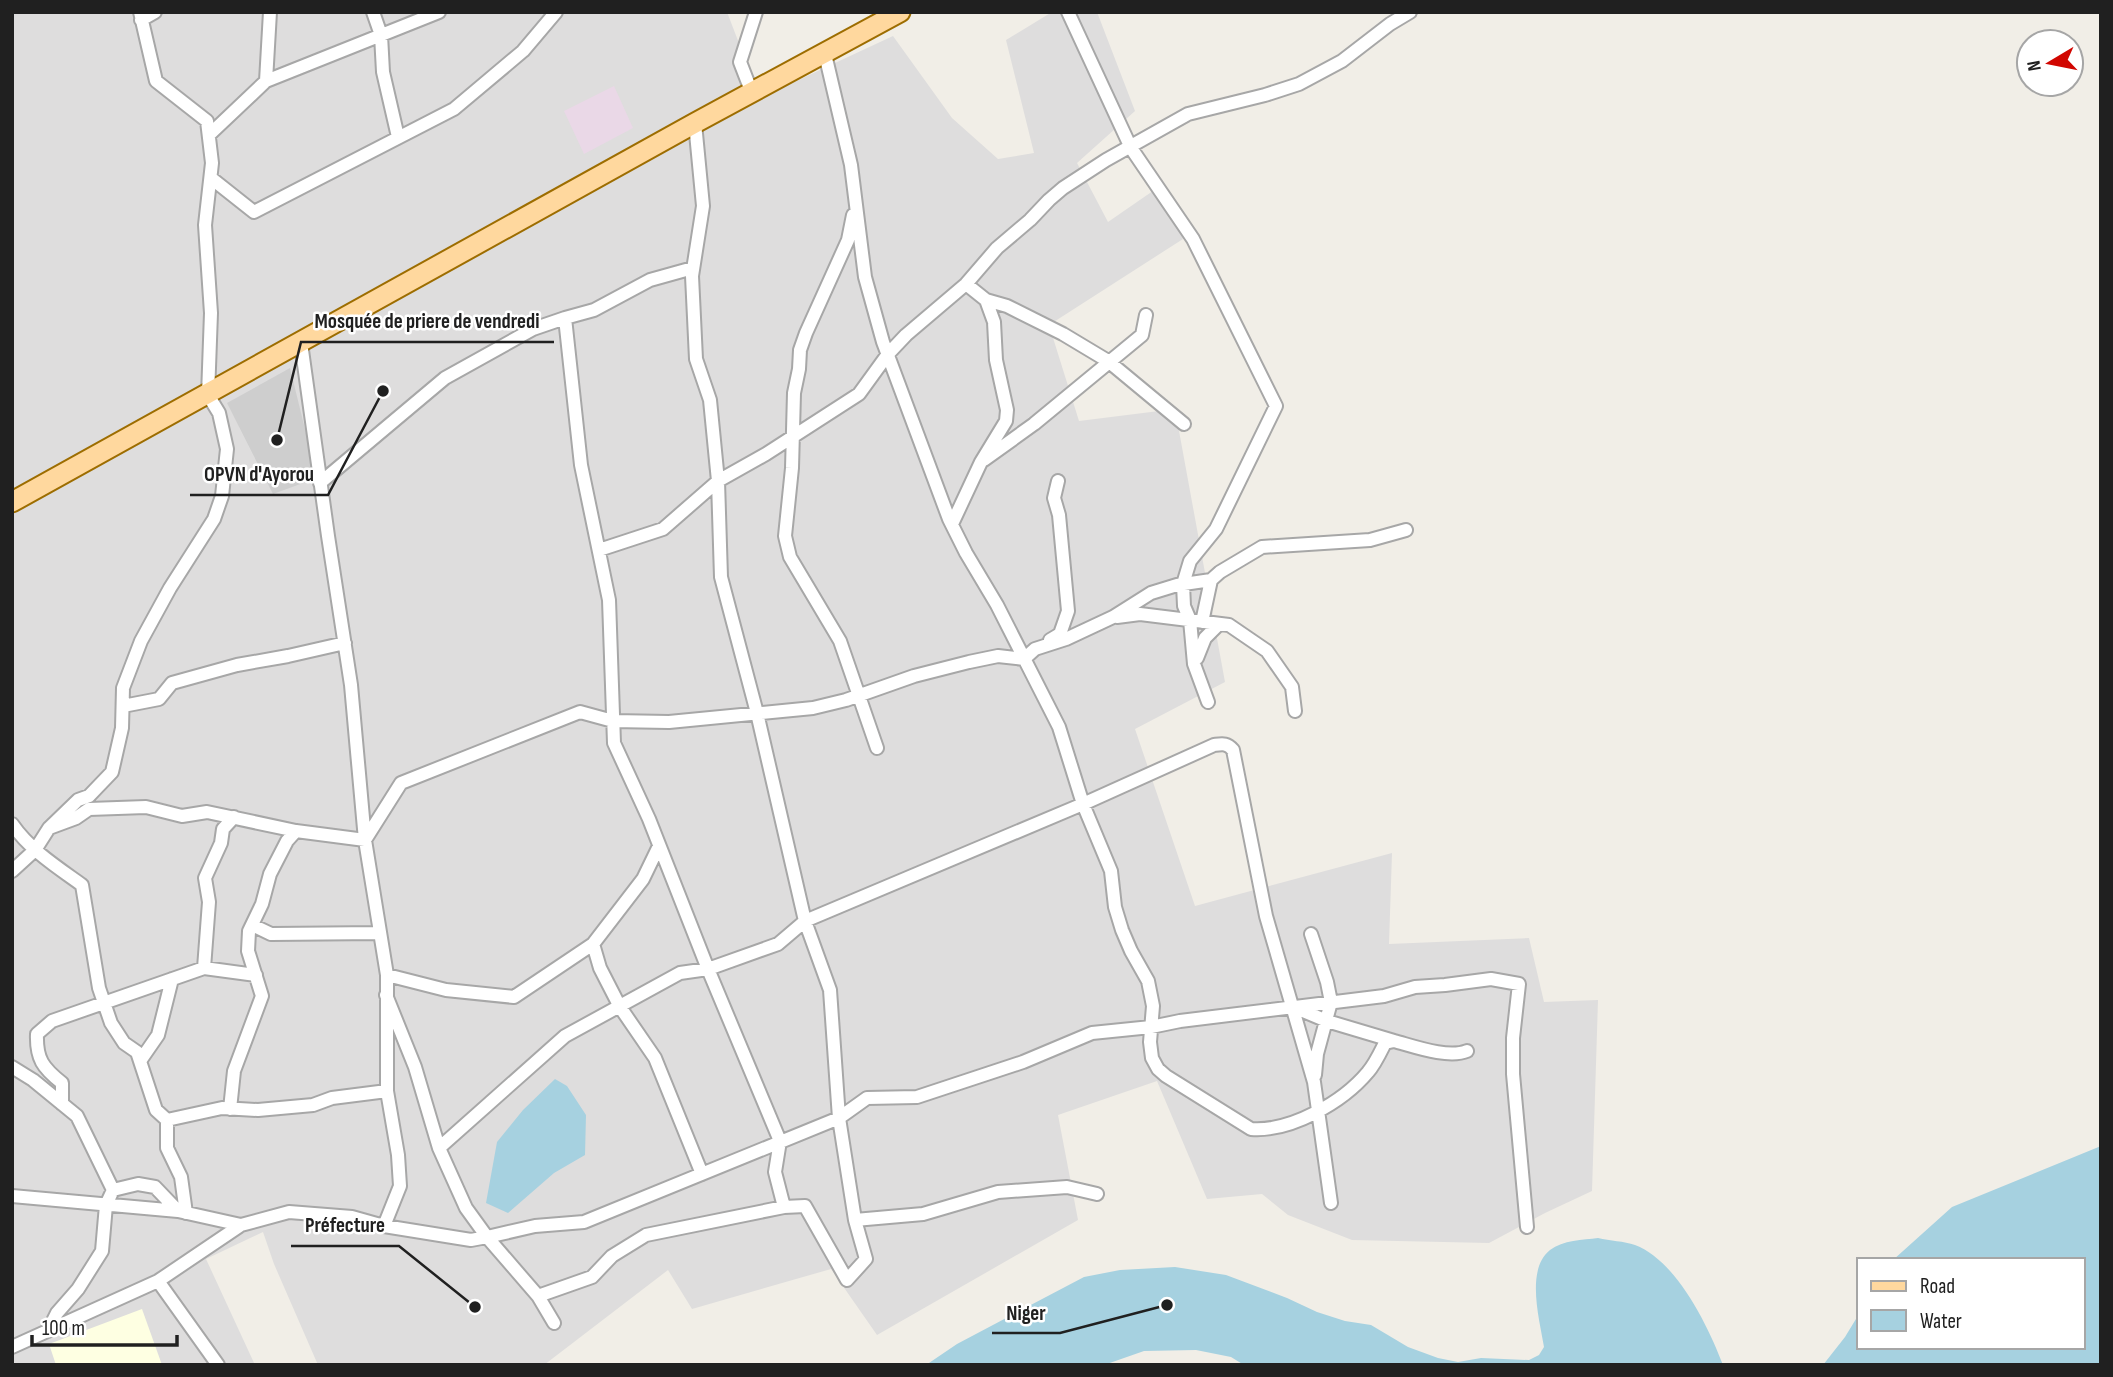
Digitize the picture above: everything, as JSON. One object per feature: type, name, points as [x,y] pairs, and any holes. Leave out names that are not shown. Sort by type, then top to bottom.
[{"type":"main road","points":[[12,502],[894,14]]},
{"type":"street","points":[[12,871],[35,850],[49,828],[78,800],[89,796],[112,772],[122,728],[123,688],[141,641],[170,588],[214,519],[222,496],[228,449],[219,413],[208,394],[211,313],[205,225],[212,163],[209,135],[206,121],[156,80],[140,16],[155,12]]},
{"type":"street","points":[[266,81],[270,12]]},
{"type":"street","points":[[373,12],[381,35],[383,72],[398,137]]},
{"type":"street","points":[[209,135],[266,81],[439,12]]},
{"type":"street","points":[[211,178],[254,212],[454,109],[523,51],[556,12]]},
{"type":"street","points":[[752,93],[740,62],[756,12]]},
{"type":"street","points":[[1068,12],[1130,146],[1193,239],[1276,406],[1216,529],[1190,561],[1184,584],[1184,606],[1196,621]]},
{"type":"street","points":[[599,551],[663,529],[718,481],[859,394],[888,354],[906,335],[966,284],[997,248],[1056,194],[1130,146],[1188,114],[1299,84],[1342,61],[1410,12]]},
{"type":"street","points":[[825,54],[851,164],[865,276],[888,354],[952,524],[1059,727],[1083,804],[1111,871],[1115,907],[1122,930],[1148,981],[1153,1006],[1152,1058],[1158,1069],[1251,1129],[1260,1129],[1297,1122],[1317,1113],[1369,1071],[1385,1043],[1394,1041]]},
{"type":"street","points":[[538,1296],[592,1277],[612,1256],[646,1235],[784,1207],[805,1206],[847,1280],[866,1259],[855,1220],[839,1118],[830,990],[805,921],[757,713],[721,577],[718,481],[710,400],[696,359],[692,276],[703,206],[695,123]]},
{"type":"street","points":[[856,204],[848,240],[800,349],[794,393],[785,536],[790,557],[839,641],[877,748]]},
{"type":"street","points":[[320,483],[445,378],[533,329],[594,310],[650,280],[693,268]]},
{"type":"street","points":[[966,284],[986,300],[1030,317],[1108,361],[1184,424]]},
{"type":"street","points":[[952,524],[981,463],[1006,421],[1007,410],[996,360],[994,322],[986,300]]},
{"type":"street","points":[[981,463],[1034,424],[1142,335],[1146,315]]},
{"type":"street","points":[[565,318],[581,465],[609,600],[614,743],[780,1141],[775,1172],[784,1207]]},
{"type":"street","points":[[301,343],[351,685],[365,840],[387,975],[387,1091],[398,1155],[400,1186],[384,1226]]},
{"type":"street","points":[[365,840],[401,783],[580,712],[614,721],[668,722],[813,708],[914,676],[969,662],[998,656],[1024,659],[1060,634],[1068,611],[1059,515],[1054,498],[1058,481]]},
{"type":"street","points":[[1208,702],[1194,664],[1196,621],[1211,580],[1220,572],[1262,547],[1370,540],[1406,530]]},
{"type":"street","points":[[1035,649],[1066,639],[1113,617],[1151,593],[1211,580]]},
{"type":"street","points":[[1113,617],[1140,614],[1229,625],[1267,651],[1292,687],[1295,711]]},
{"type":"street","points":[[1194,664],[1205,638],[1219,624]]},
{"type":"street","points":[[122,706],[159,699],[172,683],[237,665],[345,643]]},
{"type":"street","points":[[439,1149],[565,1036],[680,973],[708,969],[778,944],[805,921],[1083,804],[1214,745],[1229,745],[1233,750],[1266,916],[1314,1082],[1331,1203]]},
{"type":"street","points":[[49,828],[76,818],[89,809],[146,807],[182,816],[206,812],[296,831],[365,840]]},
{"type":"street","points":[[204,968],[209,902],[205,878],[221,843],[223,829],[234,817]]},
{"type":"street","points":[[12,824],[35,850],[82,885],[99,989],[111,1023],[124,1043],[137,1052],[156,1110],[167,1120],[167,1148],[181,1177],[182,1212]]},
{"type":"street","points":[[230,1109],[234,1071],[262,996],[248,951],[249,930],[262,904],[270,874],[287,841],[296,831]]},
{"type":"street","points":[[387,975],[446,990],[514,997],[593,944],[643,879],[659,846]]},
{"type":"street","points":[[252,925],[271,934],[380,933]]},
{"type":"street","points":[[1311,933],[1331,1002],[1317,1054],[1314,1082]]},
{"type":"street","points":[[593,944],[600,968],[620,1007],[655,1058],[702,1174]]},
{"type":"street","points":[[62,1104],[62,1083],[46,1070],[36,1051],[37,1034],[52,1021],[204,968],[256,975]]},
{"type":"street","points":[[140,1061],[158,1035],[172,979]]},
{"type":"street","points":[[13,1346],[158,1281],[241,1225],[289,1212],[352,1217],[384,1226],[471,1240],[535,1226],[584,1222],[839,1118],[867,1098],[917,1097],[1023,1062],[1092,1033],[1384,996],[1415,987],[1491,979],[1519,984],[1513,1038],[1513,1074],[1527,1227]]},
{"type":"street","points":[[386,995],[415,1067],[439,1149],[466,1208],[487,1237],[538,1296],[554,1323]]},
{"type":"street","points":[[1292,1007],[1327,1021],[1394,1041],[1448,1054],[1467,1051]]},
{"type":"street","points":[[12,1067],[77,1116],[113,1190]]},
{"type":"street","points":[[167,1120],[222,1108],[258,1110],[313,1105],[332,1098],[387,1091]]},
{"type":"street","points":[[113,1190],[138,1184],[155,1187],[182,1212]]},
{"type":"street","points":[[855,1220],[923,1214],[998,1192],[1067,1187],[1097,1194]]},
{"type":"street","points":[[48,1331],[57,1313],[78,1289],[102,1251],[106,1205],[113,1190]]},
{"type":"street","points":[[12,1196],[182,1212],[241,1225]]},
{"type":"street","points":[[158,1281],[218,1365]]},
{"type":"shaded area","points":[[12,12],[727,12],[760,98],[893,36],[952,118],[998,159],[1034,153],[1006,40],[1052,12],[1097,12],[1135,111],[1077,163],[1108,222],[1163,184],[1183,239],[1049,325],[1079,421],[1175,409],[1225,682],[1135,729],[1195,906],[1392,853],[1389,944],[1529,938],[1544,1002],[1598,1000],[1592,1191],[1489,1243],[1352,1240],[1288,1215],[1262,1194],[1207,1199],[1157,1081],[1058,1115],[1078,1220],[877,1335],[831,1269],[692,1309],[668,1270],[544,1365],[318,1365],[263,1232],[206,1259],[255,1365],[12,1365]]},
{"type":"shaded area","points":[[614,86],[633,128],[584,154],[564,111]]},
{"type":"shaded area","points":[[290,368],[317,478],[273,494],[227,403]]},
{"type":"shaded area","points":[[142,1309],[162,1365],[56,1365],[49,1344]]},
{"type":"water","points":[[555,1079],[567,1086],[586,1115],[585,1155],[554,1173],[508,1213],[486,1203],[497,1142],[523,1110]]},
{"type":"water","points":[[2101,1146],[2101,1365],[1823,1365],[1857,1317],[1857,1349],[2085,1349],[2085,1258],[1895,1258],[1952,1207]]},
{"type":"water","points":[[1598,1238],[1635,1245],[1664,1265],[1700,1314],[1723,1365],[1244,1365],[1231,1357],[1196,1350],[1144,1351],[1104,1365],[926,1365],[957,1344],[1084,1277],[1120,1270],[1175,1267],[1226,1275],[1317,1312],[1345,1321],[1371,1325],[1408,1347],[1438,1358],[1458,1362],[1481,1358],[1529,1360],[1539,1355],[1544,1347],[1536,1296],[1538,1270],[1542,1259],[1550,1250],[1561,1244]]},
{"type":"place","name":"OPVN d'Ayorou","points":[[383,391]]},
{"type":"place","name":"Mosquée de priere de vendredi","points":[[277,440]]},
{"type":"place","name":"Niger","points":[[1167,1305]]},
{"type":"place","name":"Préfecture","points":[[475,1307]]}]
